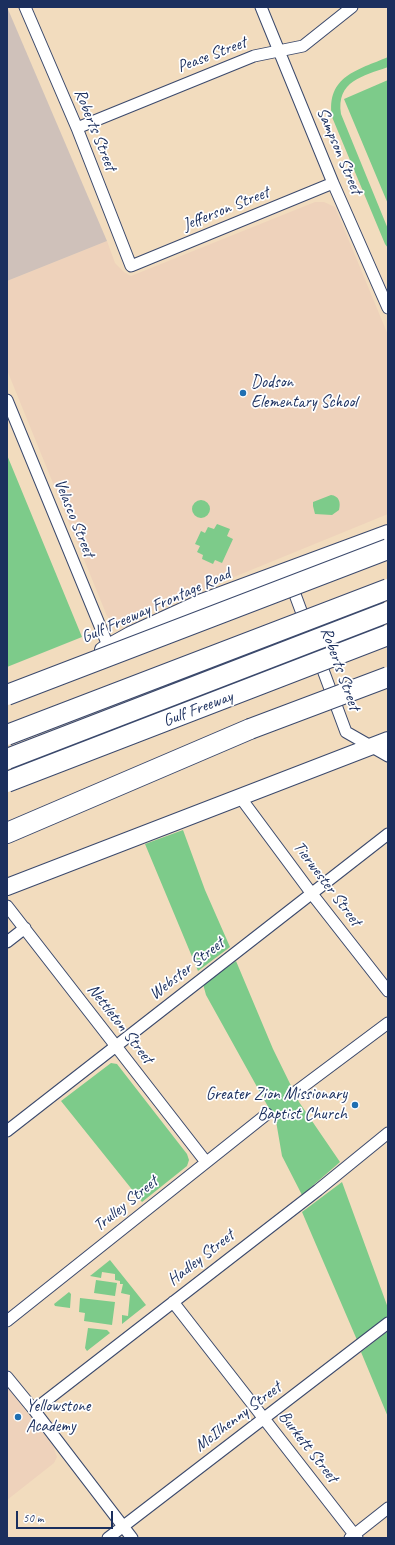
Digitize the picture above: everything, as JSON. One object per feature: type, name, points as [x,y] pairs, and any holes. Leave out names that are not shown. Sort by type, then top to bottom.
[{"type":"highway","points":[[7,695],[388,549]]},
{"type":"highway","points":[[7,735],[388,589]]},
{"type":"highway","name":"Gulf Freeway","points":[[7,759],[388,612]]},
{"type":"highway","name":"Gulf Freeway","points":[[7,782],[388,635]]},
{"type":"highway","points":[[7,822],[388,677]]},
{"type":"highway","points":[[7,833],[250,729]]},
{"type":"main road","name":"Gulf Freeway Frontage Road","points":[[7,690],[62,669],[109,648],[130,635],[202,602],[388,533]]},
{"type":"main road","points":[[7,886],[388,740]]},
{"type":"street","name":"Roberts Street","points":[[25,7],[77,128],[131,266]]},
{"type":"street","name":"Sampson Street","points":[[261,7],[333,184],[388,308]]},
{"type":"street","name":"Pease Street","points":[[77,128],[254,56],[303,46],[352,7]]},
{"type":"street","name":"Jefferson Street","points":[[131,266],[333,184]]},
{"type":"street","name":"Velasco Street","points":[[7,400],[109,648]]},
{"type":"street","name":"Roberts Street","points":[[286,572],[346,732],[388,756]]},
{"type":"street","name":"Tierwester Street","points":[[240,797],[312,894],[388,991]]},
{"type":"street","name":"Webster Street","points":[[7,1131],[388,834]]},
{"type":"street","name":"Nettleton Street","points":[[7,906],[206,1162]]},
{"type":"street","points":[[7,942],[25,928]]},
{"type":"street","points":[[298,1091],[388,1023]]},
{"type":"street","name":"Trulley Street","points":[[7,1321],[267,1114]]},
{"type":"street","name":"Hadley Street","points":[[34,1410],[318,1190],[388,1133]]},
{"type":"street","name":"Burkett Street","points":[[173,1302],[264,1418],[354,1537]]},
{"type":"street","name":"McIlhenny Street","points":[[108,1538],[388,1322]]},
{"type":"street","points":[[7,1377],[132,1538]]},
{"type":"street","points":[[354,1537],[388,1508]]},
{"type":"shaded area","points":[[7,7],[107,241],[7,281]]},
{"type":"shaded area","name":"Dodson Elementary School","points":[[315,202],[324,202],[335,207],[388,335],[388,514],[119,624],[112,622],[107,616],[7,370],[7,281],[107,241],[115,263],[124,272],[131,276]]},
{"type":"shaded area","name":"Yellowstone Academy","points":[[7,1387],[53,1446],[57,1457],[54,1463],[7,1500]]},
{"type":"green space","points":[[388,57],[388,67],[361,77],[347,87],[343,94],[341,103],[341,114],[388,229],[388,248],[332,117],[331,103],[334,92],[339,83],[346,76]]},
{"type":"green space","points":[[388,80],[388,204],[344,99]]},
{"type":"green space","points":[[7,455],[82,637],[7,667]]},
{"type":"green space","points":[[331,495],[338,498],[340,504],[339,510],[332,515],[315,514],[313,502]]},
{"type":"green space","points":[[201,500],[207,503],[210,509],[207,515],[201,518],[195,515],[192,509],[195,503]]},
{"type":"green space","points":[[217,524],[230,529],[227,536],[233,539],[222,563],[215,560],[213,564],[202,559],[203,555],[197,552],[200,546],[195,544],[201,531],[205,533],[208,527],[214,529]]},
{"type":"green space","points":[[183,830],[205,890],[230,947],[198,971],[145,844]]},
{"type":"green space","points":[[236,961],[273,1049],[299,1102],[340,1162],[302,1195],[282,1156],[276,1121],[206,995],[203,984]]},
{"type":"green space","points":[[111,1063],[117,1064],[187,1154],[189,1160],[187,1166],[142,1202],[61,1101]]},
{"type":"green space","points":[[342,1182],[388,1308],[388,1317],[357,1340],[302,1212]]},
{"type":"green space","points":[[110,1260],[146,1305],[122,1324],[122,1315],[128,1316],[130,1295],[121,1293],[123,1284],[120,1284],[120,1281],[115,1280],[115,1274],[102,1272],[101,1278],[90,1276]]},
{"type":"green space","points":[[96,1280],[117,1283],[115,1296],[94,1293]]},
{"type":"green space","points":[[69,1292],[71,1294],[70,1308],[55,1306],[54,1304]]},
{"type":"green space","points":[[80,1298],[115,1302],[112,1325],[84,1321],[85,1313],[79,1312]]},
{"type":"green space","points":[[88,1328],[107,1330],[110,1333],[87,1351],[85,1348]]},
{"type":"green space","points":[[388,1331],[388,1417],[361,1352]]},
{"type":"place","name":"Dodson Elementary School","points":[[243,393]]},
{"type":"place","name":"Greater Zion Missionary Baptist Church","points":[[355,1105]]},
{"type":"place","name":"Yellowstone Academy","points":[[18,1417]]}]
